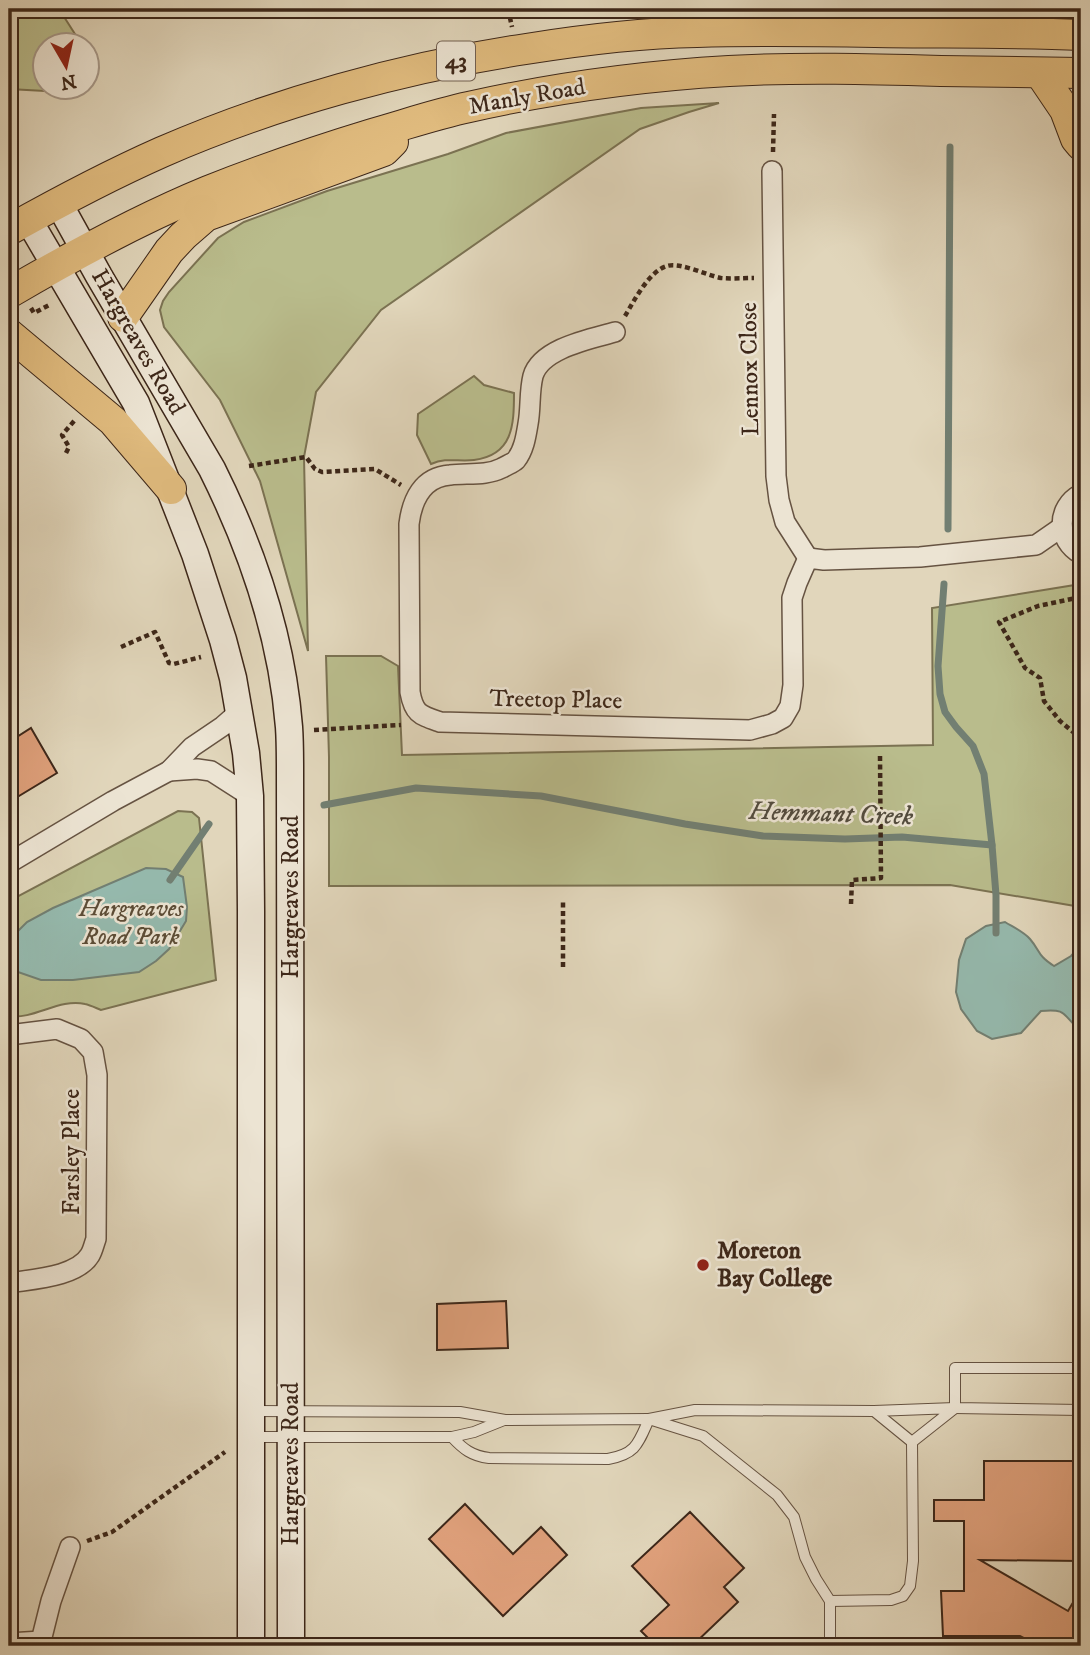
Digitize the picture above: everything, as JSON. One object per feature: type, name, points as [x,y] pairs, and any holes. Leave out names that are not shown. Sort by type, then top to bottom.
[{"type":"main road","points":[[1000,34],[1023,9]]},
{"type":"main road","name":"Manly Road","points":[[18,225],[58,202],[163,152],[278,108],[366,82],[526,49],[694,32],[1081,35]]},
{"type":"main road","name":"Manly Road","points":[[19,300],[54,266],[207,192],[318,151],[466,108],[568,89],[728,71],[881,69],[1081,74]]},
{"type":"main road","points":[[1040,73],[1065,110],[1081,145]]},
{"type":"main road","points":[[123,317],[169,251],[206,216],[384,151],[413,122]]},
{"type":"main road","name":"Hargreaves Road","points":[[58,202],[228,500],[259,582],[282,676],[289,726],[290,770],[291,1646]]},
{"type":"main road","name":"Hargreaves Road","points":[[18,225],[54,266],[136,403],[195,554],[223,640],[233,678],[246,753],[250,796],[251,1646]]},
{"type":"main road","points":[[9,334],[113,421],[171,489]]},
{"type":"street","name":"Lennox Close","points":[[772,171],[776,476],[785,522],[808,558]]},
{"type":"street","points":[[421,716],[413,705],[410,692],[409,524],[416,494],[429,482],[446,475],[494,472],[516,461],[525,442],[534,372],[544,358],[575,343],[615,332]]},
{"type":"street","points":[[1081,494],[1067,506],[1062,527],[1067,541],[1081,554]]},
{"type":"street","points":[[808,558],[824,560],[920,557],[1036,545],[1062,527]]},
{"type":"street","name":"Treetop Place","points":[[421,716],[440,722],[750,730],[772,724],[783,718],[790,706],[793,685],[792,598],[808,558]]},
{"type":"street","points":[[9,863],[169,771],[192,747],[239,712]]},
{"type":"street","points":[[169,771],[211,771],[250,796]]},
{"type":"street","name":"Farsley Place","points":[[9,1035],[57,1029],[81,1039],[93,1052],[97,1075],[96,1239],[90,1256],[75,1269],[9,1283]]},
{"type":"street","points":[[9,1643],[42,1643],[51,1601],[70,1547]]},
{"type":"lane","points":[[955,1408],[955,1368],[1081,1368]]},
{"type":"lane","points":[[912,1442],[955,1408]]},
{"type":"lane","points":[[250,1424],[290,1424],[460,1412],[505,1420],[649,1419],[695,1410],[1081,1410]]},
{"type":"lane","points":[[874,1411],[912,1442]]},
{"type":"lane","points":[[452,1437],[478,1457],[608,1459],[620,1457],[638,1445],[649,1419]]},
{"type":"lane","points":[[649,1419],[703,1436],[777,1495],[794,1517],[805,1557],[830,1601],[830,1646]]},
{"type":"lane","points":[[250,1424],[290,1424],[452,1437],[505,1420]]},
{"type":"lane","points":[[830,1601],[891,1600],[903,1595],[910,1586],[913,1561],[912,1442]]},
{"type":"path","points":[[508,9],[512,27]]},
{"type":"path","points":[[772,171],[774,114]]},
{"type":"path","points":[[615,332],[648,280],[665,266],[679,265],[723,278],[773,278]]},
{"type":"path","points":[[19,300],[34,313],[53,303]]},
{"type":"path","points":[[66,453],[69,447],[62,435],[76,419]]},
{"type":"path","points":[[249,466],[306,457],[315,469],[322,472],[375,469],[416,494]]},
{"type":"path","points":[[1081,597],[1038,606],[999,622],[1026,668],[1040,678],[1044,701],[1060,721],[1081,736]]},
{"type":"path","points":[[121,647],[155,632],[169,663],[201,657]]},
{"type":"path","points":[[314,730],[406,724],[421,716]]},
{"type":"path","points":[[851,904],[852,880],[881,878],[880,755]]},
{"type":"path","points":[[563,900],[563,967]]},
{"type":"path","points":[[70,1547],[112,1532],[225,1452]]},
{"type":"green space","points":[[9,9],[59,9],[74,32],[32,32],[32,90],[9,89]]},
{"type":"green space","points":[[719,103],[640,129],[381,310],[316,392],[304,457],[308,651],[260,481],[220,400],[164,327],[160,310],[169,292],[218,238],[244,222],[327,191],[506,133],[641,108]]},
{"type":"green space","points":[[474,376],[484,385],[514,393],[509,437],[497,452],[487,457],[431,464],[417,435],[418,414]]},
{"type":"green space","points":[[1081,584],[1081,907],[950,885],[329,886],[326,656],[381,656],[398,666],[402,755],[933,745],[932,608]]},
{"type":"green space","name":"Hargreaves Road Park","points":[[178,811],[192,812],[199,818],[216,980],[101,1010],[87,1004],[75,1003],[28,1015],[9,1016],[9,901]]},
{"type":"water","points":[[146,868],[166,869],[183,877],[187,907],[186,921],[169,949],[156,961],[139,972],[73,980],[41,980],[15,971],[11,953],[13,936],[27,922]]},
{"type":"water","points":[[1005,922],[1028,936],[1042,956],[1054,966],[1071,956],[1081,945],[1081,1031],[1064,1014],[1050,1010],[1041,1011],[1021,1033],[992,1039],[977,1031],[961,1009],[956,992],[959,960],[966,939],[986,926]]},
{"type":"building","points":[[31,728],[57,773],[9,802],[9,742]]},
{"type":"building","points":[[506,1301],[508,1348],[437,1350],[437,1304]]},
{"type":"building","points":[[984,1461],[1081,1461],[1081,1561],[980,1560],[1068,1611],[1081,1589],[1081,1646],[1039,1646],[1020,1636],[943,1636],[941,1591],[964,1591],[964,1521],[934,1521],[934,1500],[984,1500]]},
{"type":"building","points":[[465,1504],[513,1554],[541,1527],[567,1555],[503,1616],[429,1539]]},
{"type":"building","points":[[690,1512],[744,1568],[724,1587],[738,1602],[692,1646],[656,1646],[641,1631],[669,1605],[632,1566]]},
{"type":"waterway","points":[[948,529],[950,147]]},
{"type":"waterway","points":[[944,584],[938,666],[940,694],[945,712],[973,746],[984,774],[992,845]]},
{"type":"waterway","name":"Hemmant Creek","points":[[324,805],[416,788],[541,796],[763,836],[845,839],[902,837],[992,845],[996,933]]},
{"type":"waterway","name":"Hemmant Creek","points":[[170,880],[209,824]]},
{"type":"place","name":"Moreton Bay College","points":[[703,1265]]}]
